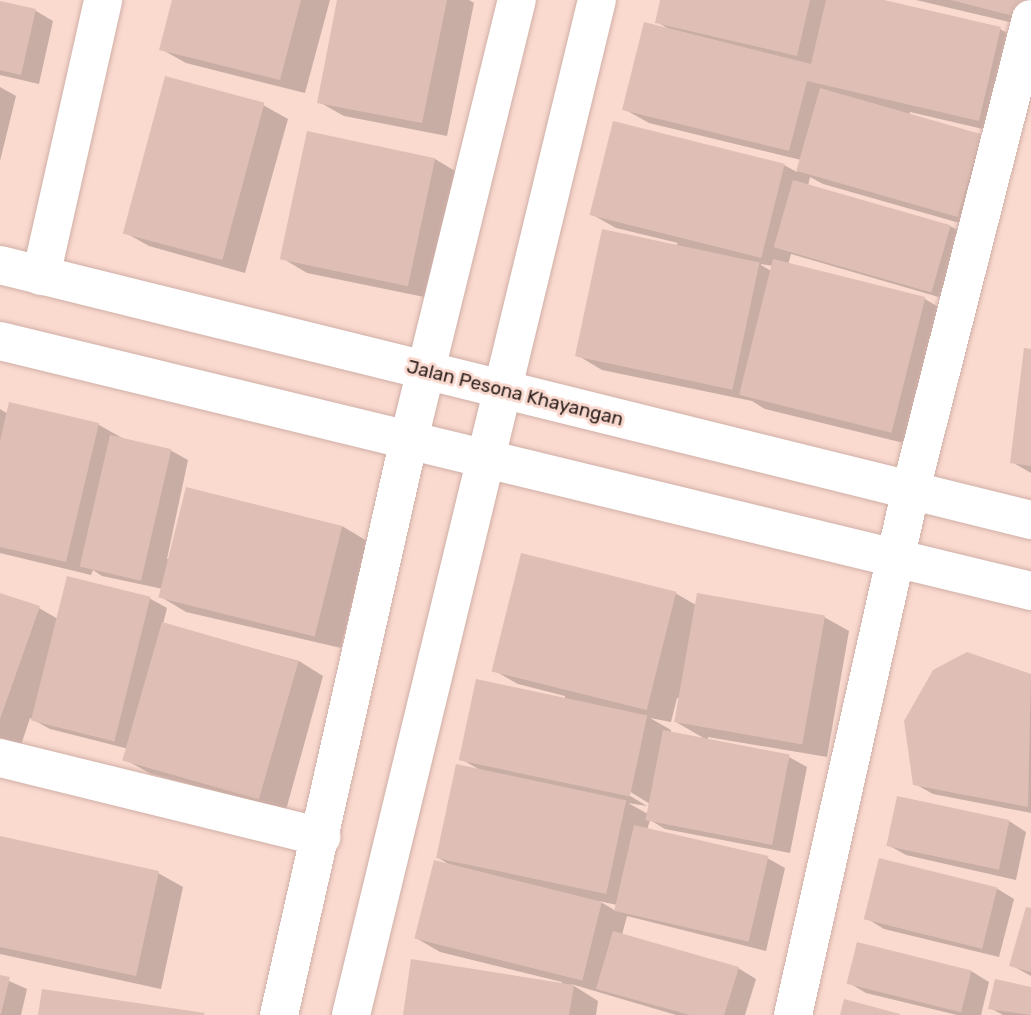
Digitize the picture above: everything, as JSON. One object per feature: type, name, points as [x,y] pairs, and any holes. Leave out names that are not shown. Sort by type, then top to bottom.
[{"type":"street","points":[[41,276],[103,0]]},
{"type":"street","points":[[279,1015],[409,439],[517,0]]},
{"type":"street","points":[[351,1015],[485,458],[505,390],[597,0]]},
{"type":"street","points":[[793,1015],[911,489],[1031,19]]},
{"type":"street","name":"Jalan Pesona Khayangan","points":[[0,265],[1031,520]]},
{"type":"street","points":[[0,341],[1031,591]]},
{"type":"street","points":[[0,758],[321,837]]},
{"type":"building","points":[[172,0],[301,0],[280,80],[159,50]]},
{"type":"building","points":[[337,0],[447,0],[422,123],[317,103]]},
{"type":"building","points":[[660,0],[810,0],[797,56],[655,23]]},
{"type":"building","points":[[826,0],[884,0],[1001,27],[979,121],[807,81],[789,151],[622,110],[644,22],[811,64]]},
{"type":"building","points":[[951,0],[1025,0],[1021,18]]},
{"type":"building","points":[[0,1],[36,9],[21,75],[0,70]]},
{"type":"building","points":[[165,76],[264,103],[222,260],[123,233]]},
{"type":"building","points":[[820,88],[981,134],[958,217],[796,171]]},
{"type":"building","points":[[613,121],[785,164],[761,258],[590,215]]},
{"type":"building","points":[[307,131],[435,158],[408,286],[280,259]]},
{"type":"building","points":[[793,180],[951,225],[931,292],[774,247]]},
{"type":"building","points":[[602,229],[759,262],[732,390],[575,356]]},
{"type":"building","points":[[773,259],[925,297],[891,433],[739,395]]},
{"type":"building","points":[[1024,348],[1031,349],[1031,466],[1010,463]]},
{"type":"building","points":[[9,402],[99,423],[66,562],[0,547],[0,441]]},
{"type":"building","points":[[110,435],[171,449],[141,581],[80,567]]},
{"type":"building","points":[[186,487],[342,526],[315,637],[158,598]]},
{"type":"building","points":[[521,553],[676,592],[647,710],[491,671]]},
{"type":"building","points":[[67,576],[150,597],[114,741],[31,721]]},
{"type":"building","points":[[0,593],[40,606],[0,719]]},
{"type":"building","points":[[697,593],[825,616],[802,745],[674,722]]},
{"type":"building","points":[[162,622],[298,661],[259,800],[122,760]]},
{"type":"building","points":[[967,652],[1031,674],[1028,807],[913,785],[904,721],[933,670]]},
{"type":"building","points":[[476,679],[647,715],[630,797],[459,760]]},
{"type":"building","points":[[663,730],[790,755],[772,845],[645,820]]},
{"type":"building","points":[[456,764],[626,800],[606,894],[436,858]]},
{"type":"building","points":[[897,796],[1009,820],[999,870],[886,846]]},
{"type":"building","points":[[634,825],[768,856],[749,942],[614,911]]},
{"type":"building","points":[[0,836],[159,871],[136,976],[0,947]]},
{"type":"building","points":[[879,858],[997,888],[982,949],[864,919]]},
{"type":"building","points":[[434,860],[602,902],[582,980],[414,939]]},
{"type":"building","points":[[1026,907],[1031,908],[1031,972],[1009,966]]},
{"type":"building","points":[[613,931],[739,967],[724,1015],[690,1015],[596,989]]},
{"type":"building","points":[[857,942],[971,971],[961,1012],[847,984]]},
{"type":"building","points":[[411,959],[574,985],[569,1015],[403,1015]]},
{"type":"building","points":[[0,975],[10,977],[1,1014],[0,1014]]},
{"type":"building","points":[[995,979],[1031,987],[1031,1015],[988,1009]]},
{"type":"building","points":[[42,989],[205,1013],[38,1015]]},
{"type":"building","points":[[844,999],[900,1014],[900,1015],[840,1015]]}]
